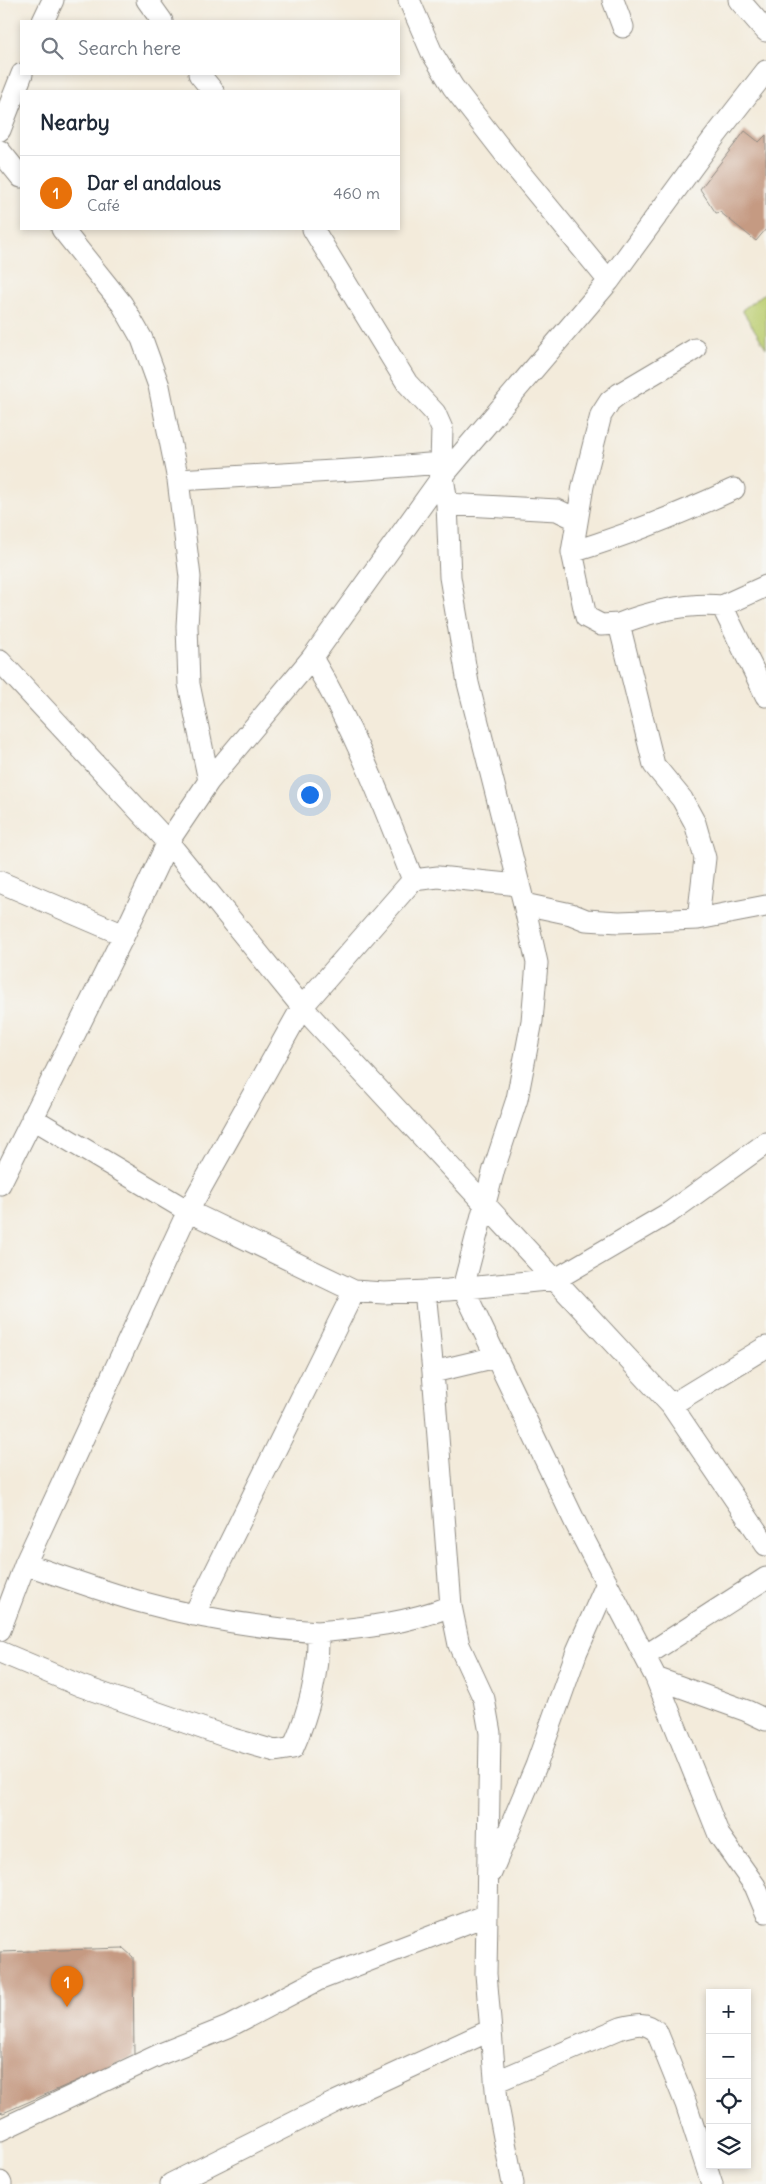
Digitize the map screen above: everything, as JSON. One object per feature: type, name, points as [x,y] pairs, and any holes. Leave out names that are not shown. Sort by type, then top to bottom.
[{"type":"street","points":[[43,20],[53,0]]},
{"type":"street","points":[[147,0],[161,20]]},
{"type":"street","points":[[409,0],[432,53],[453,88],[609,281]]},
{"type":"street","points":[[613,0],[623,26]]},
{"type":"street","points":[[739,0],[766,31]]},
{"type":"street","points":[[0,1184],[9,1144],[32,1118],[124,935],[168,842],[209,781],[312,658],[441,470],[609,281],[713,139],[766,71]]},
{"type":"street","points":[[0,130],[22,75]]},
{"type":"street","points":[[200,75],[212,90]]},
{"type":"street","points":[[0,151],[20,176]]},
{"type":"street","points":[[63,230],[122,304],[142,339],[159,386],[178,480],[190,577],[187,626],[189,684],[209,781]]},
{"type":"street","points":[[314,230],[407,383],[434,413],[442,429],[441,470],[447,504],[450,577],[468,683],[536,963],[532,1021],[517,1099],[494,1169],[486,1206],[463,1288],[576,1524],[656,1678],[719,1835],[755,1886],[766,1912]]},
{"type":"street","points":[[695,349],[610,401],[601,415],[592,443],[576,519],[572,552],[586,617],[601,625],[619,624],[640,616],[706,605],[722,606],[766,586]]},
{"type":"street","points":[[178,480],[367,470],[441,470]]},
{"type":"street","points":[[572,552],[667,520],[734,490]]},
{"type":"street","points":[[447,504],[557,510],[576,519]]},
{"type":"street","points":[[722,606],[766,696]]},
{"type":"street","points":[[619,624],[654,765],[682,799],[691,815],[705,858],[698,919]]},
{"type":"street","points":[[312,658],[340,708],[376,785],[413,880]]},
{"type":"street","points":[[0,661],[168,842],[302,1007],[671,1405],[766,1545]]},
{"type":"street","points":[[0,1630],[25,1564],[188,1211],[302,1007],[413,880],[438,877],[521,895],[586,920],[619,922],[698,919],[766,906]]},
{"type":"street","points":[[0,882],[124,935]]},
{"type":"street","points":[[32,1118],[188,1211],[354,1291],[384,1293],[556,1279],[669,1213],[765,1146]]},
{"type":"street","points":[[194,1615],[354,1291]]},
{"type":"street","points":[[425,1291],[451,1606],[459,1645],[484,1699],[490,1733],[486,1974],[497,2101],[513,2184]]},
{"type":"street","points":[[671,1405],[766,1347]]},
{"type":"street","points":[[433,1372],[496,1357]]},
{"type":"street","points":[[25,1564],[142,1602],[194,1615],[251,1626],[318,1632],[353,1629],[411,1620],[451,1606]]},
{"type":"street","points":[[645,1656],[766,1578]]},
{"type":"street","points":[[487,1882],[536,1766],[577,1651],[607,1583]]},
{"type":"street","points":[[0,1652],[80,1686],[233,1739],[275,1751],[293,1748],[307,1714],[319,1655],[318,1632]]},
{"type":"street","points":[[656,1678],[747,1711],[766,1720]]},
{"type":"street","points":[[0,2130],[163,2053],[228,2027],[318,1980],[487,1916]]},
{"type":"street","points":[[495,2082],[622,2028],[638,2023],[650,2026],[657,2032],[686,2104],[712,2184]]},
{"type":"street","points":[[171,2184],[335,2102],[491,2030]]},
{"type":"green space","points":[[766,292],[766,348],[742,310]]},
{"type":"building","points":[[745,131],[759,142],[766,135],[766,229],[756,241],[720,212],[716,213],[700,189]]},
{"type":"building","points":[[123,1948],[133,1957],[134,2056],[3,2113],[0,2112],[0,1952]]},
{"type":"place","name":"Dar el andalous","points":[[67,2007]]}]
